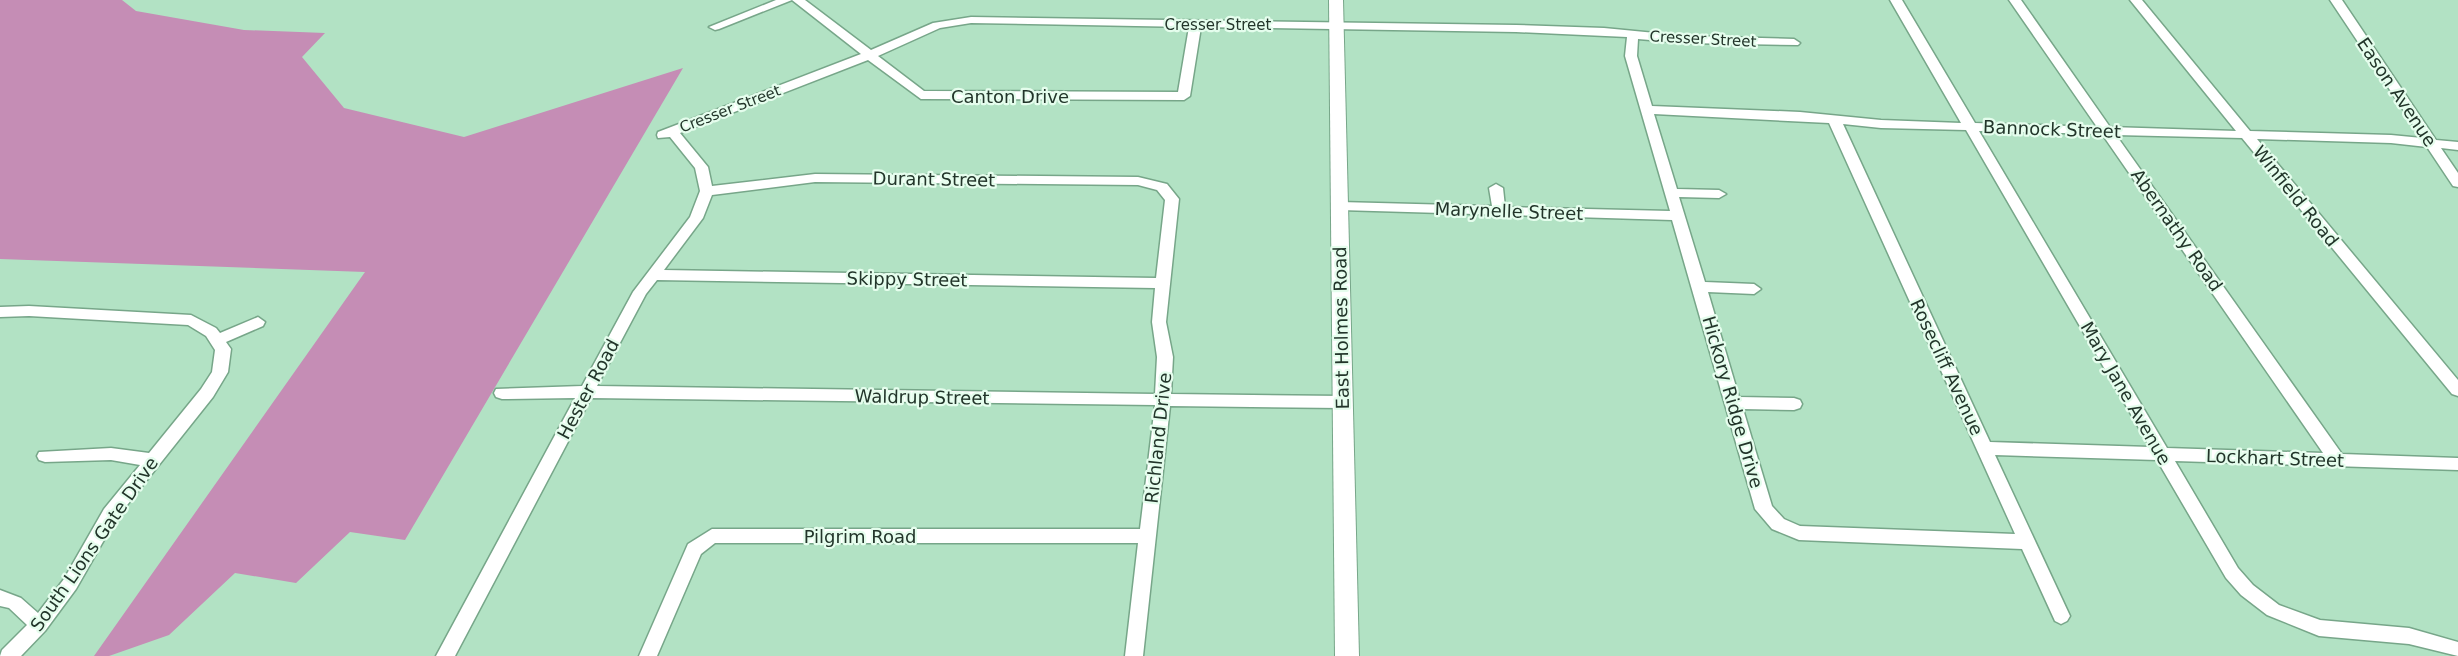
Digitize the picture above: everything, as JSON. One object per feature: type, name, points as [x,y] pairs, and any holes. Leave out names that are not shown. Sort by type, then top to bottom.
[{"type":"main road","name":"East Holmes Road","points":[[1336,0],[1347,656]]},
{"type":"street","points":[[715,27],[786,0]]},
{"type":"street","name":"Canton Drive","points":[[798,0],[921,95],[1184,96],[1195,26]]},
{"type":"street","name":"Mary Jane Avenue","points":[[1896,0],[2232,573],[2247,590],[2278,613],[2319,628],[2409,636],[2458,650]]},
{"type":"street","name":"Abernathy Road","points":[[2015,0],[2337,460]]},
{"type":"street","name":"Winfield Road","points":[[2136,0],[2418,345],[2458,390]]},
{"type":"street","name":"Eason Avenue","points":[[2336,0],[2458,183]]},
{"type":"street","name":"Cresser Street","points":[[707,191],[701,167],[668,133],[870,55],[937,25],[971,20],[1195,26],[1576,30],[1672,39],[1794,43]]},
{"type":"street","name":"Hickory Ridge Drive","points":[[1633,34],[1631,56],[1764,509],[1778,524],[1799,533],[2027,542]]},
{"type":"street","name":"Bannock Street","points":[[1647,110],[1834,119],[1881,124],[2391,139],[2458,146]]},
{"type":"street","name":"Rosecliff Avenue","points":[[1834,119],[2061,616]]},
{"type":"street","name":"Durant Street","points":[[707,191],[815,178],[1138,181],[1162,187]]},
{"type":"street","name":"Richland Drive","points":[[1134,656],[1163,401],[1165,357],[1159,322],[1172,199],[1162,187]]},
{"type":"street","points":[[1496,188],[1499,211]]},
{"type":"street","name":"Hester Road","points":[[445,656],[586,392],[652,275],[696,218],[707,191]]},
{"type":"street","points":[[1671,193],[1719,194]]},
{"type":"street","name":"Marynelle Street","points":[[1340,206],[1677,216]]},
{"type":"street","name":"Skippy Street","points":[[652,275],[1162,283]]},
{"type":"street","points":[[1699,287],[1754,289]]},
{"type":"street","points":[[0,312],[29,311],[191,320],[211,332],[216,340],[258,322]]},
{"type":"street","name":"South Lions Gate Drive","points":[[9,656],[39,625],[70,584],[110,514],[207,393],[220,372],[223,349],[216,340]]},
{"type":"street","name":"Waldrup Street","points":[[502,393],[586,392],[1342,402]]},
{"type":"street","points":[[1733,403],[1794,404]]},
{"type":"street","name":"Lockhart Street","points":[[1984,448],[2458,464]]},
{"type":"street","points":[[45,456],[111,454],[152,460]]},
{"type":"street","name":"Pilgrim Road","points":[[648,656],[694,549],[712,536],[1147,536]]},
{"type":"street","points":[[0,598],[15,603],[39,625]]},
{"type":"shaded area","points":[[0,0],[122,0],[136,11],[244,30],[325,33],[302,57],[344,108],[464,137],[683,68],[405,540],[350,532],[296,583],[235,573],[169,635],[109,656],[94,656],[365,272],[0,259]]}]
